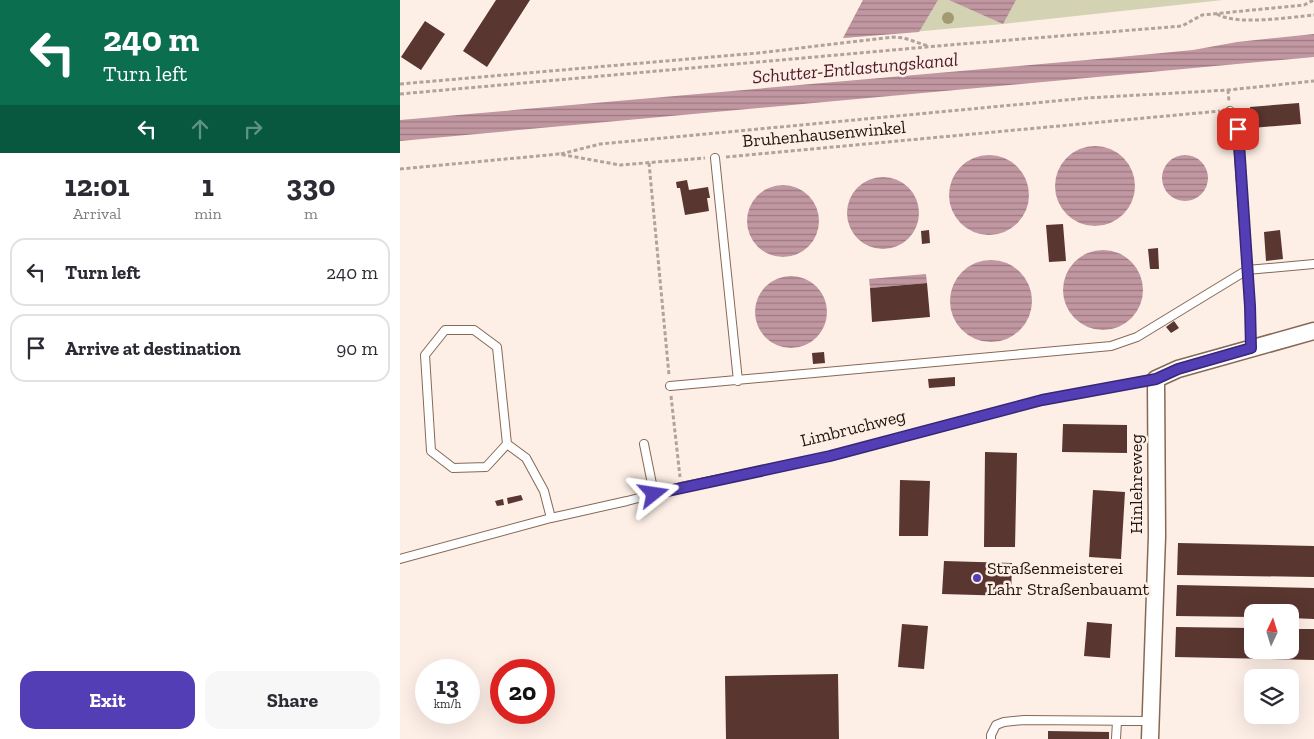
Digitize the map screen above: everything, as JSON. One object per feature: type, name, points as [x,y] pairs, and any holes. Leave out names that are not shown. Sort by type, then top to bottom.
[{"type":"street","name":"Limbruchweg","points":[[1156,379],[1178,369],[1314,331]]},
{"type":"street","name":"Hinlehreweg","points":[[1150,739],[1157,536],[1156,379]]},
{"type":"lane","points":[[1230,111],[1238,129],[1248,270],[1251,348]]},
{"type":"lane","points":[[715,158],[738,380]]},
{"type":"lane","points":[[670,386],[1111,346],[1137,337],[1248,270],[1314,264]]},
{"type":"lane","points":[[507,444],[486,467],[453,468],[431,451],[425,355],[445,330],[474,330],[497,348],[507,444],[526,458],[544,491],[551,518]]},
{"type":"lane","name":"Limbruchweg","points":[[400,559],[551,518],[681,487],[830,456],[1042,400],[1156,379]]},
{"type":"lane","points":[[644,444],[654,494]]},
{"type":"lane","points":[[991,739],[996,725],[1004,722],[1024,720],[1151,721]]},
{"type":"lane","points":[[1116,721],[1116,739]]},
{"type":"path","points":[[400,94],[1182,26],[1202,15],[1304,5],[1312,0]]},
{"type":"path","points":[[1216,14],[1223,18],[1240,20],[1314,15]]},
{"type":"path","points":[[400,84],[758,53],[894,37],[904,38],[930,47]]},
{"type":"path","points":[[559,154],[600,144],[1087,98],[1228,90],[1314,82]]},
{"type":"path","points":[[1228,90],[1230,111]]},
{"type":"path","name":"Bruhenhausenwinkel","points":[[400,169],[559,154],[620,165],[649,163],[1230,111]]},
{"type":"path","points":[[649,163],[681,487]]},
{"type":"green space","points":[[863,0],[1223,0],[1003,24],[843,38]]},
{"type":"shaded area","points":[[863,0],[938,0],[919,32],[843,38]]},
{"type":"shaded area","points":[[949,0],[1016,0],[1003,24]]},
{"type":"shaded area","name":"Schutter-Entlastungskanal","points":[[1314,34],[1314,57],[400,141],[400,120],[1109,58],[1193,50],[1237,42]]},
{"type":"shaded area","points":[[1087,146],[1103,146],[1124,157],[1135,178],[1135,194],[1124,215],[1103,226],[1087,226],[1073,220],[1061,208],[1055,194],[1055,178],[1061,164],[1073,152]]},
{"type":"shaded area","points":[[981,155],[997,155],[1018,166],[1029,187],[1029,203],[1018,224],[997,235],[981,235],[967,229],[955,217],[949,203],[949,187],[955,173],[967,161]]},
{"type":"shaded area","points":[[1190,155],[1194,156],[1204,165],[1207,169],[1207,187],[1198,197],[1190,201],[1180,201],[1172,197],[1163,187],[1162,173],[1166,165],[1176,156]]},
{"type":"shaded area","points":[[883,177],[903,183],[913,193],[919,213],[913,233],[903,243],[883,249],[863,243],[853,233],[847,213],[853,193],[863,183]]},
{"type":"shaded area","points":[[783,185],[803,191],[813,201],[819,221],[813,241],[803,251],[783,257],[763,251],[753,241],[747,221],[753,201],[763,191]]},
{"type":"shaded area","points":[[1095,250],[1111,250],[1132,261],[1143,282],[1143,298],[1132,319],[1111,330],[1095,330],[1081,324],[1069,312],[1063,298],[1063,282],[1069,268],[1081,256]]},
{"type":"shaded area","points":[[983,260],[999,260],[1014,267],[1025,278],[1032,293],[1029,317],[1020,330],[999,342],[983,342],[968,335],[957,324],[950,309],[950,293],[957,278],[968,267]]},
{"type":"shaded area","points":[[926,274],[927,283],[870,288],[869,279]]},
{"type":"shaded area","points":[[791,276],[811,282],[821,292],[827,312],[821,332],[811,342],[791,348],[771,342],[761,332],[755,312],[761,292],[771,282]]},
{"type":"building","points":[[496,0],[530,0],[487,67],[463,51]]},
{"type":"building","points":[[425,21],[445,34],[421,70],[401,57]]},
{"type":"building","points":[[1299,103],[1301,124],[1252,128],[1250,107]]},
{"type":"building","points":[[687,180],[689,190],[708,187],[710,198],[707,198],[709,211],[685,215],[680,188],[677,188],[676,182]]},
{"type":"building","points":[[1063,224],[1066,261],[1049,262],[1046,225]]},
{"type":"building","points":[[929,230],[930,243],[922,244],[921,231]]},
{"type":"building","points":[[1280,230],[1283,259],[1266,261],[1264,232]]},
{"type":"building","points":[[1158,248],[1159,269],[1150,269],[1148,249]]},
{"type":"building","points":[[927,283],[930,317],[872,322],[870,288]]},
{"type":"building","points":[[1174,321],[1179,328],[1171,333],[1166,327]]},
{"type":"building","points":[[824,352],[825,363],[813,364],[812,353]]},
{"type":"building","points":[[955,377],[955,386],[929,388],[928,379]]},
{"type":"building","points":[[1063,424],[1127,425],[1127,453],[1062,452]]},
{"type":"building","points":[[985,452],[1017,453],[1015,547],[984,547]]},
{"type":"building","points":[[900,480],[930,481],[928,536],[899,536]]},
{"type":"building","points":[[1093,490],[1125,492],[1121,559],[1089,557]]},
{"type":"building","points":[[521,495],[523,500],[508,504],[507,498]]},
{"type":"building","points":[[503,499],[504,505],[497,506],[495,501]]},
{"type":"building","points":[[1178,543],[1314,546],[1314,577],[1177,575]]},
{"type":"building","name":"Straßenmeisterei Lahr Straßenbauamt","points":[[944,561],[1012,563],[1011,596],[942,594]]},
{"type":"building","points":[[1177,585],[1314,588],[1314,619],[1299,618],[1299,604],[1244,604],[1244,617],[1176,616]]},
{"type":"building","points":[[1087,622],[1112,624],[1110,658],[1084,656]]},
{"type":"building","points":[[902,624],[928,626],[924,669],[898,667]]},
{"type":"building","points":[[1176,627],[1244,628],[1244,658],[1175,657]]},
{"type":"building","points":[[1299,629],[1314,629],[1314,660],[1268,659],[1299,659]]},
{"type":"building","points":[[838,674],[839,739],[726,739],[725,676]]},
{"type":"building","points":[[1048,731],[1109,732],[1109,739],[1048,739]]},
{"type":"place","name":"Straßenmeisterei Lahr Straßenbauamt","points":[[977,578]]},
{"type":"route","points":[[654,494],[830,456],[1042,400],[1156,379],[1178,369],[1251,348],[1238,129]]}]
